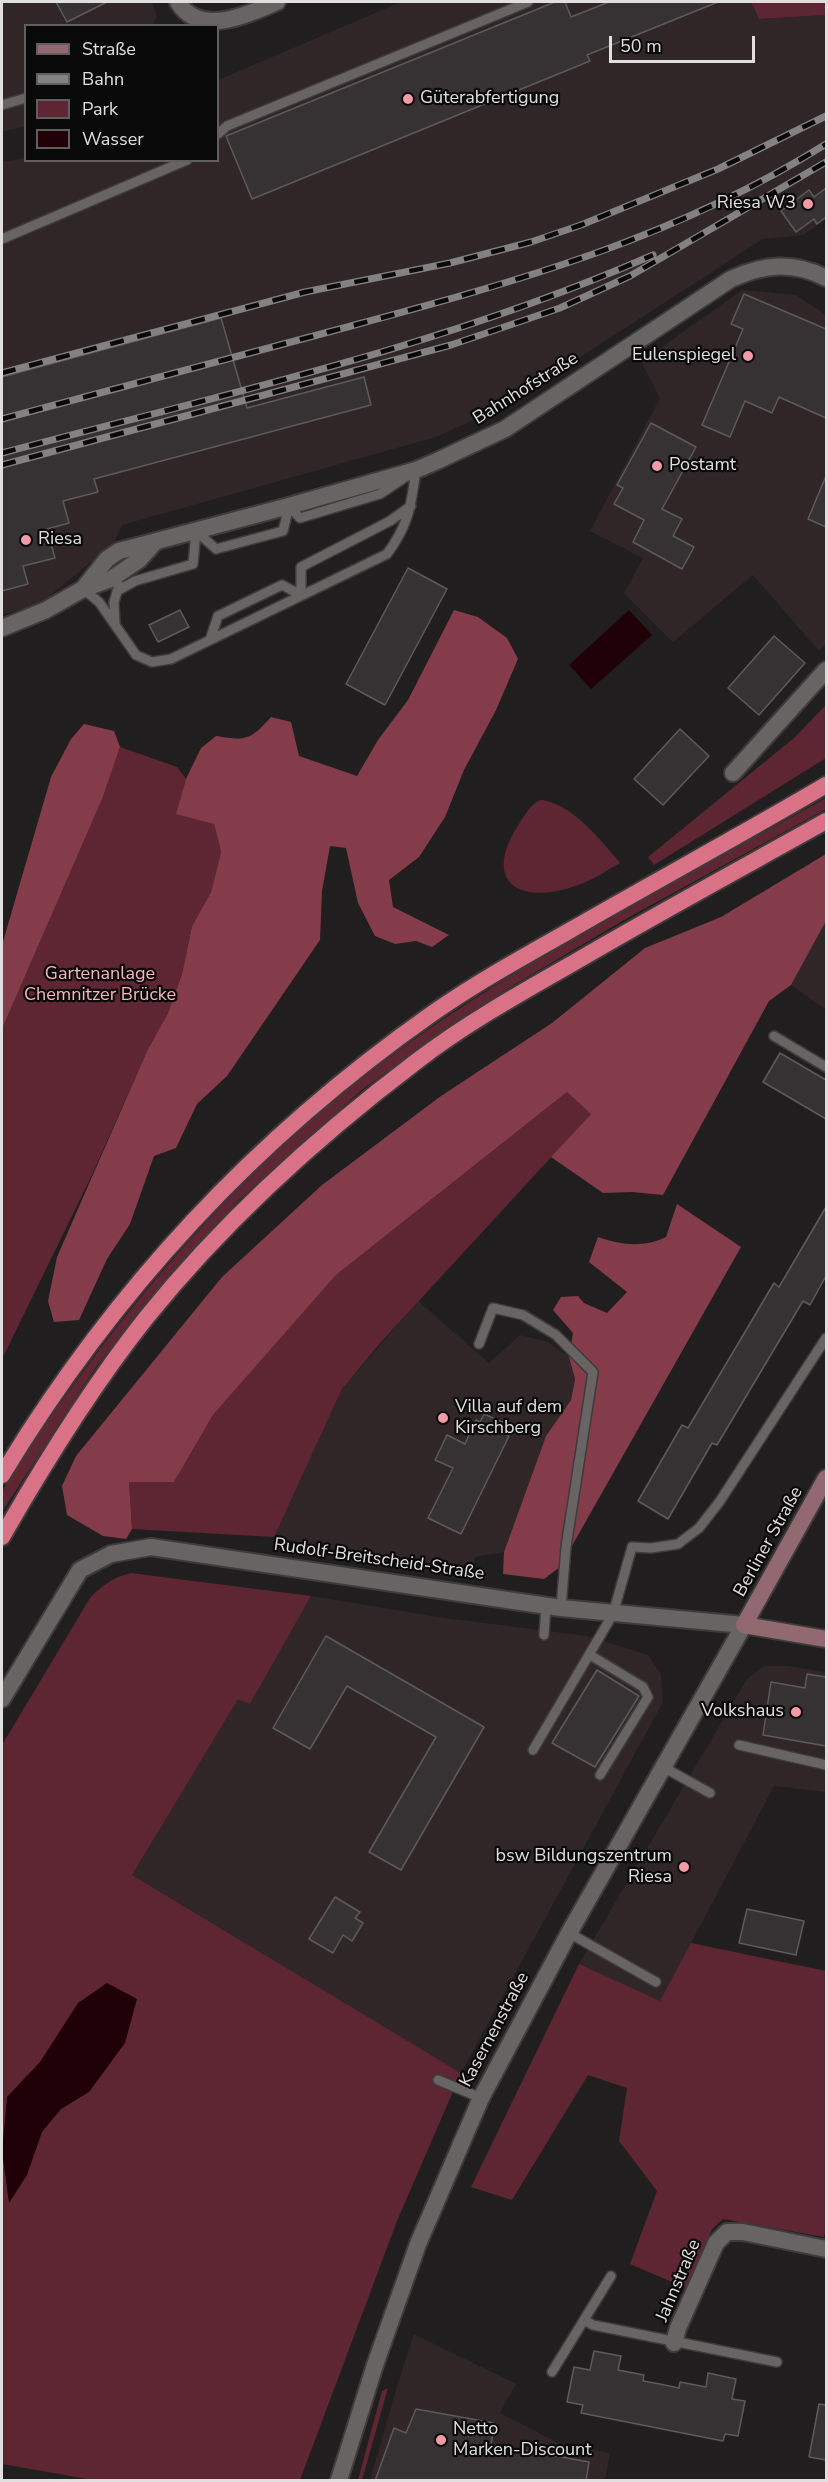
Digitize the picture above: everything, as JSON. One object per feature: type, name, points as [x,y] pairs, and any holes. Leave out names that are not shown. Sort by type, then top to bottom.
[{"type":"highway","points":[[2,1475],[55,1390],[100,1329],[161,1255],[247,1164],[341,1083],[433,1013],[488,978],[826,785]]},
{"type":"highway","points":[[2,1537],[81,1410],[146,1319],[210,1246],[296,1160],[418,1060],[462,1030],[624,933],[826,821]]},
{"type":"main road","name":"Berliner Straße","points":[[744,1625],[826,1478]]},
{"type":"main road","name":"Rudolf-Breitscheid-Straße","points":[[744,1625],[826,1639]]},
{"type":"street","points":[[178,2],[182,8],[203,22],[240,18],[277,2]]},
{"type":"street","name":"Bahnhofstraße","points":[[83,589],[107,559],[119,551],[416,470],[505,429],[739,275],[771,266],[807,268],[826,278]]},
{"type":"street","name":"Bahnhofstraße","points":[[2,628],[46,610],[83,589],[111,579],[129,568],[157,541]]},
{"type":"street","points":[[733,773],[826,670]]},
{"type":"street","name":"Rudolf-Breitscheid-Straße","points":[[2,1699],[80,1570],[111,1554],[151,1547],[553,1607],[744,1625]]},
{"type":"street","name":"Kasernenstraße","points":[[339,2481],[375,2365],[418,2244],[481,2098],[569,1933],[744,1625]]},
{"type":"street","name":"Jahnstraße","points":[[674,2343],[678,2328],[716,2243],[727,2232],[743,2232],[826,2249]]},
{"type":"lane","points":[[219,133],[227,126],[528,2]]},
{"type":"lane","points":[[2,105],[24,99]]},
{"type":"lane","points":[[2,239],[182,162]]},
{"type":"lane","points":[[83,589],[99,602],[136,655],[152,662],[171,659],[387,554],[402,532],[411,506],[416,470]]},
{"type":"lane","points":[[301,595],[301,567],[390,521],[411,506]]},
{"type":"lane","points":[[117,591],[144,578],[193,564],[196,531]]},
{"type":"lane","points":[[115,627],[114,602],[129,568],[144,578]]},
{"type":"lane","points":[[210,640],[218,616],[282,585],[301,595]]},
{"type":"lane","points":[[774,1036],[826,1067]]},
{"type":"lane","points":[[479,1344],[493,1308],[523,1315],[556,1335],[592,1372],[566,1547],[553,1607],[544,1635]]},
{"type":"lane","points":[[533,1750],[613,1614],[632,1547],[651,1548],[678,1544],[699,1528],[822,1354],[826,1338]]},
{"type":"lane","points":[[590,1656],[643,1687],[648,1697],[600,1775]]},
{"type":"lane","points":[[739,1745],[826,1765]]},
{"type":"lane","points":[[663,1767],[710,1793]]},
{"type":"lane","points":[[569,1933],[656,1982]]},
{"type":"lane","points":[[438,2080],[481,2098]]},
{"type":"lane","points":[[552,2372],[611,2276]]},
{"type":"lane","name":"Jahnstraße","points":[[584,2320],[593,2325],[674,2343],[777,2362]]},
{"type":"shaded area","points":[[2,2],[152,2],[157,16],[153,24],[24,24],[24,126],[2,132]]},
{"type":"shaded area","points":[[401,2],[751,2],[759,19],[826,15],[826,219],[803,235],[763,239],[506,405],[436,437],[122,525],[114,543],[41,603],[2,615],[2,162],[24,158],[24,162],[219,162],[219,80]]},
{"type":"shaded area","points":[[742,290],[796,295],[826,315],[826,644],[819,651],[753,575],[673,642],[624,593],[643,558],[590,531],[660,398],[641,362]]},
{"type":"shaded area","points":[[454,610],[478,617],[507,638],[518,659],[496,710],[464,770],[445,817],[419,857],[389,880],[393,907],[449,935],[432,947],[416,941],[395,944],[375,936],[358,903],[346,848],[330,846],[322,891],[320,940],[227,1076],[197,1104],[176,1148],[154,1156],[130,1224],[107,1259],[79,1320],[54,1322],[48,1301],[57,1257],[147,1051],[168,1013],[182,974],[192,926],[211,892],[221,852],[214,824],[176,814],[186,779],[201,748],[216,736],[247,737],[271,717],[291,722],[299,756],[357,776],[378,740],[408,700]]},
{"type":"shaded area","points":[[84,724],[114,731],[120,747],[103,797],[2,1029],[2,945],[51,777],[71,739]]},
{"type":"shaded area","points":[[826,854],[826,921],[791,985],[769,1001],[663,1195],[632,1192],[603,1193],[551,1157],[591,1114],[567,1092],[336,1275],[213,1415],[174,1482],[129,1482],[132,1529],[126,1539],[103,1536],[67,1515],[62,1486],[76,1456],[222,1277],[322,1185],[441,1096],[552,1023],[645,948],[721,917]]},
{"type":"shaded area","points":[[826,921],[826,1010],[791,985]]},
{"type":"shaded area","points":[[677,1204],[741,1247],[560,1567],[544,1579],[503,1574],[504,1552],[546,1436],[571,1400],[575,1379],[569,1357],[573,1333],[553,1310],[561,1297],[578,1296],[584,1303],[607,1313],[627,1292],[589,1262],[598,1237],[615,1242],[641,1244],[666,1237]]},
{"type":"shaded area","name":"Villa auf dem Kirschberg","points":[[418,1301],[489,1363],[520,1335],[548,1342],[569,1357],[575,1379],[571,1400],[546,1436],[504,1552],[475,1557],[474,1569],[351,1552],[274,1537],[342,1389]]},
{"type":"shaded area","points":[[311,1596],[437,1617],[587,1636],[648,1655],[661,1674],[663,1702],[461,2073],[132,1875],[238,1698],[250,1704]]},
{"type":"shaded area","name":"bsw Bildungszentrum Riesa","points":[[764,1666],[788,1666],[826,1672],[826,1792],[774,1786],[660,2002],[579,1964],[747,1679]]},
{"type":"shaded area","points":[[414,2334],[516,2384],[500,2413],[558,2443],[610,2453],[605,2480],[370,2480]]},
{"type":"green space","points":[[751,2],[826,2],[826,15],[759,19]]},
{"type":"green space","points":[[826,705],[826,758],[654,865],[648,857],[794,738]]},
{"type":"green space","name":"Gartenanlage Chemnitzer Brücke","points":[[120,747],[177,767],[186,779],[177,813],[214,824],[221,852],[211,892],[192,926],[182,974],[168,1013],[147,1051],[91,1177],[2,1359],[2,1029],[103,797]]},
{"type":"green space","points":[[826,798],[826,809],[624,920],[512,986],[363,1089],[239,1200],[164,1282],[96,1367],[2,1512],[2,1491],[78,1378],[119,1324],[207,1221],[305,1126],[411,1041],[526,966]]},
{"type":"green space","points":[[541,800],[552,802],[574,815],[595,834],[620,863],[589,881],[558,891],[540,893],[524,891],[513,885],[506,875],[504,862],[508,845],[528,810]]},
{"type":"green space","points":[[567,1092],[591,1114],[381,1342],[342,1389],[274,1537],[132,1529],[129,1482],[174,1482],[213,1415],[336,1275]]},
{"type":"green space","points":[[131,1573],[311,1596],[250,1704],[238,1699],[132,1875],[461,2073],[397,2221],[300,2480],[93,2480],[2,2464],[2,1745],[90,1598],[109,1582]]},
{"type":"green space","points":[[691,1943],[826,1971],[826,2230],[824,2237],[723,2219],[712,2229],[686,2288],[630,2264],[657,2191],[619,2141],[627,2088],[588,2075],[512,2200],[471,2187],[579,1964],[660,2001]]},
{"type":"green space","points":[[388,2388],[362,2480],[358,2480],[382,2391]]},
{"type":"water","points":[[629,610],[652,635],[591,689],[569,665]]},
{"type":"water","points":[[107,1983],[137,1999],[125,2043],[89,2092],[61,2109],[42,2132],[27,2175],[9,2203],[2,2151],[7,2097],[40,2062],[78,2003]]},
{"type":"building","points":[[56,2],[107,2],[67,22]]},
{"type":"building","name":"Güterabfertigung","points":[[555,2],[565,2],[571,17],[609,2],[718,2],[587,55],[590,61],[252,199],[226,136]]},
{"type":"building","name":"Riesa W3","points":[[826,188],[826,217],[817,224],[814,219],[796,232],[781,211],[809,190],[814,197]]},
{"type":"building","points":[[744,294],[826,329],[826,418],[779,397],[772,413],[745,401],[730,437],[702,425],[743,329],[731,324]]},
{"type":"building","points":[[221,318],[247,408],[364,377],[371,405],[94,479],[98,492],[63,501],[69,523],[47,529],[55,558],[23,566],[28,584],[2,591],[2,377]]},
{"type":"building","points":[[651,423],[696,447],[662,509],[682,519],[673,536],[694,547],[682,569],[633,542],[644,520],[614,504],[623,488],[617,485]]},
{"type":"building","points":[[826,476],[826,527],[808,519]]},
{"type":"building","points":[[408,568],[447,589],[385,705],[346,684]]},
{"type":"building","points":[[180,610],[189,627],[158,642],[149,625]]},
{"type":"building","points":[[774,636],[805,663],[759,715],[728,688]]},
{"type":"building","points":[[680,729],[709,756],[663,805],[634,779]]},
{"type":"building","points":[[780,1053],[826,1080],[826,1119],[763,1082]]},
{"type":"building","points":[[826,1207],[826,1276],[810,1305],[803,1301],[717,1445],[712,1443],[668,1519],[638,1501],[682,1425],[688,1428],[774,1283],[779,1287]]},
{"type":"building","points":[[484,1414],[509,1425],[505,1434],[509,1436],[461,1534],[428,1518],[453,1468],[435,1460],[447,1435],[465,1444],[476,1420],[480,1422]]},
{"type":"building","points":[[326,1636],[484,1727],[401,1870],[369,1852],[436,1737],[347,1686],[310,1749],[273,1728]]},
{"type":"building","points":[[597,1670],[639,1696],[595,1767],[552,1743]]},
{"type":"building","name":"Volkshaus","points":[[807,1674],[826,1677],[826,1746],[763,1735],[771,1682],[805,1688]]},
{"type":"building","points":[[335,1897],[360,1912],[355,1918],[363,1923],[352,1941],[343,1935],[333,1953],[309,1939]]},
{"type":"building","points":[[747,1909],[804,1921],[796,1955],[739,1943]]},
{"type":"building","points":[[594,2351],[621,2356],[618,2370],[644,2375],[643,2381],[679,2388],[680,2382],[706,2387],[708,2373],[736,2379],[732,2399],[745,2401],[738,2436],[725,2434],[723,2441],[581,2413],[583,2405],[567,2402],[574,2367],[590,2370]]},
{"type":"building","points":[[819,2404],[826,2405],[826,2460],[809,2457]]},
{"type":"building","name":"Netto Marken-Discount","points":[[416,2409],[494,2423],[491,2447],[514,2451],[517,2449],[589,2462],[586,2481],[375,2481],[394,2428],[406,2433]]},
{"type":"railway","points":[[2,373],[305,292],[450,263],[531,242],[581,225],[718,169],[826,116]]},
{"type":"railway","points":[[2,419],[475,292],[596,253],[655,231],[713,205],[770,177],[826,144]]},
{"type":"railway","points":[[2,465],[451,345],[560,308],[630,276],[826,162]]},
{"type":"railway","points":[[2,453],[249,389],[413,342],[494,316],[653,255]]},
{"type":"place","name":"Güterabfertigung","points":[[408,99]]},
{"type":"place","name":"Riesa W3","points":[[808,204]]},
{"type":"place","name":"Eulenspiegel","points":[[748,356]]},
{"type":"place","name":"Postamt","points":[[657,466]]},
{"type":"place","name":"Riesa","points":[[26,540]]},
{"type":"place","name":"Villa auf dem Kirschberg","points":[[443,1418]]},
{"type":"place","name":"Volkshaus","points":[[796,1712]]},
{"type":"place","name":"bsw Bildungszentrum Riesa","points":[[684,1867]]},
{"type":"place","name":"Netto Marken-Discount","points":[[441,2440]]}]
